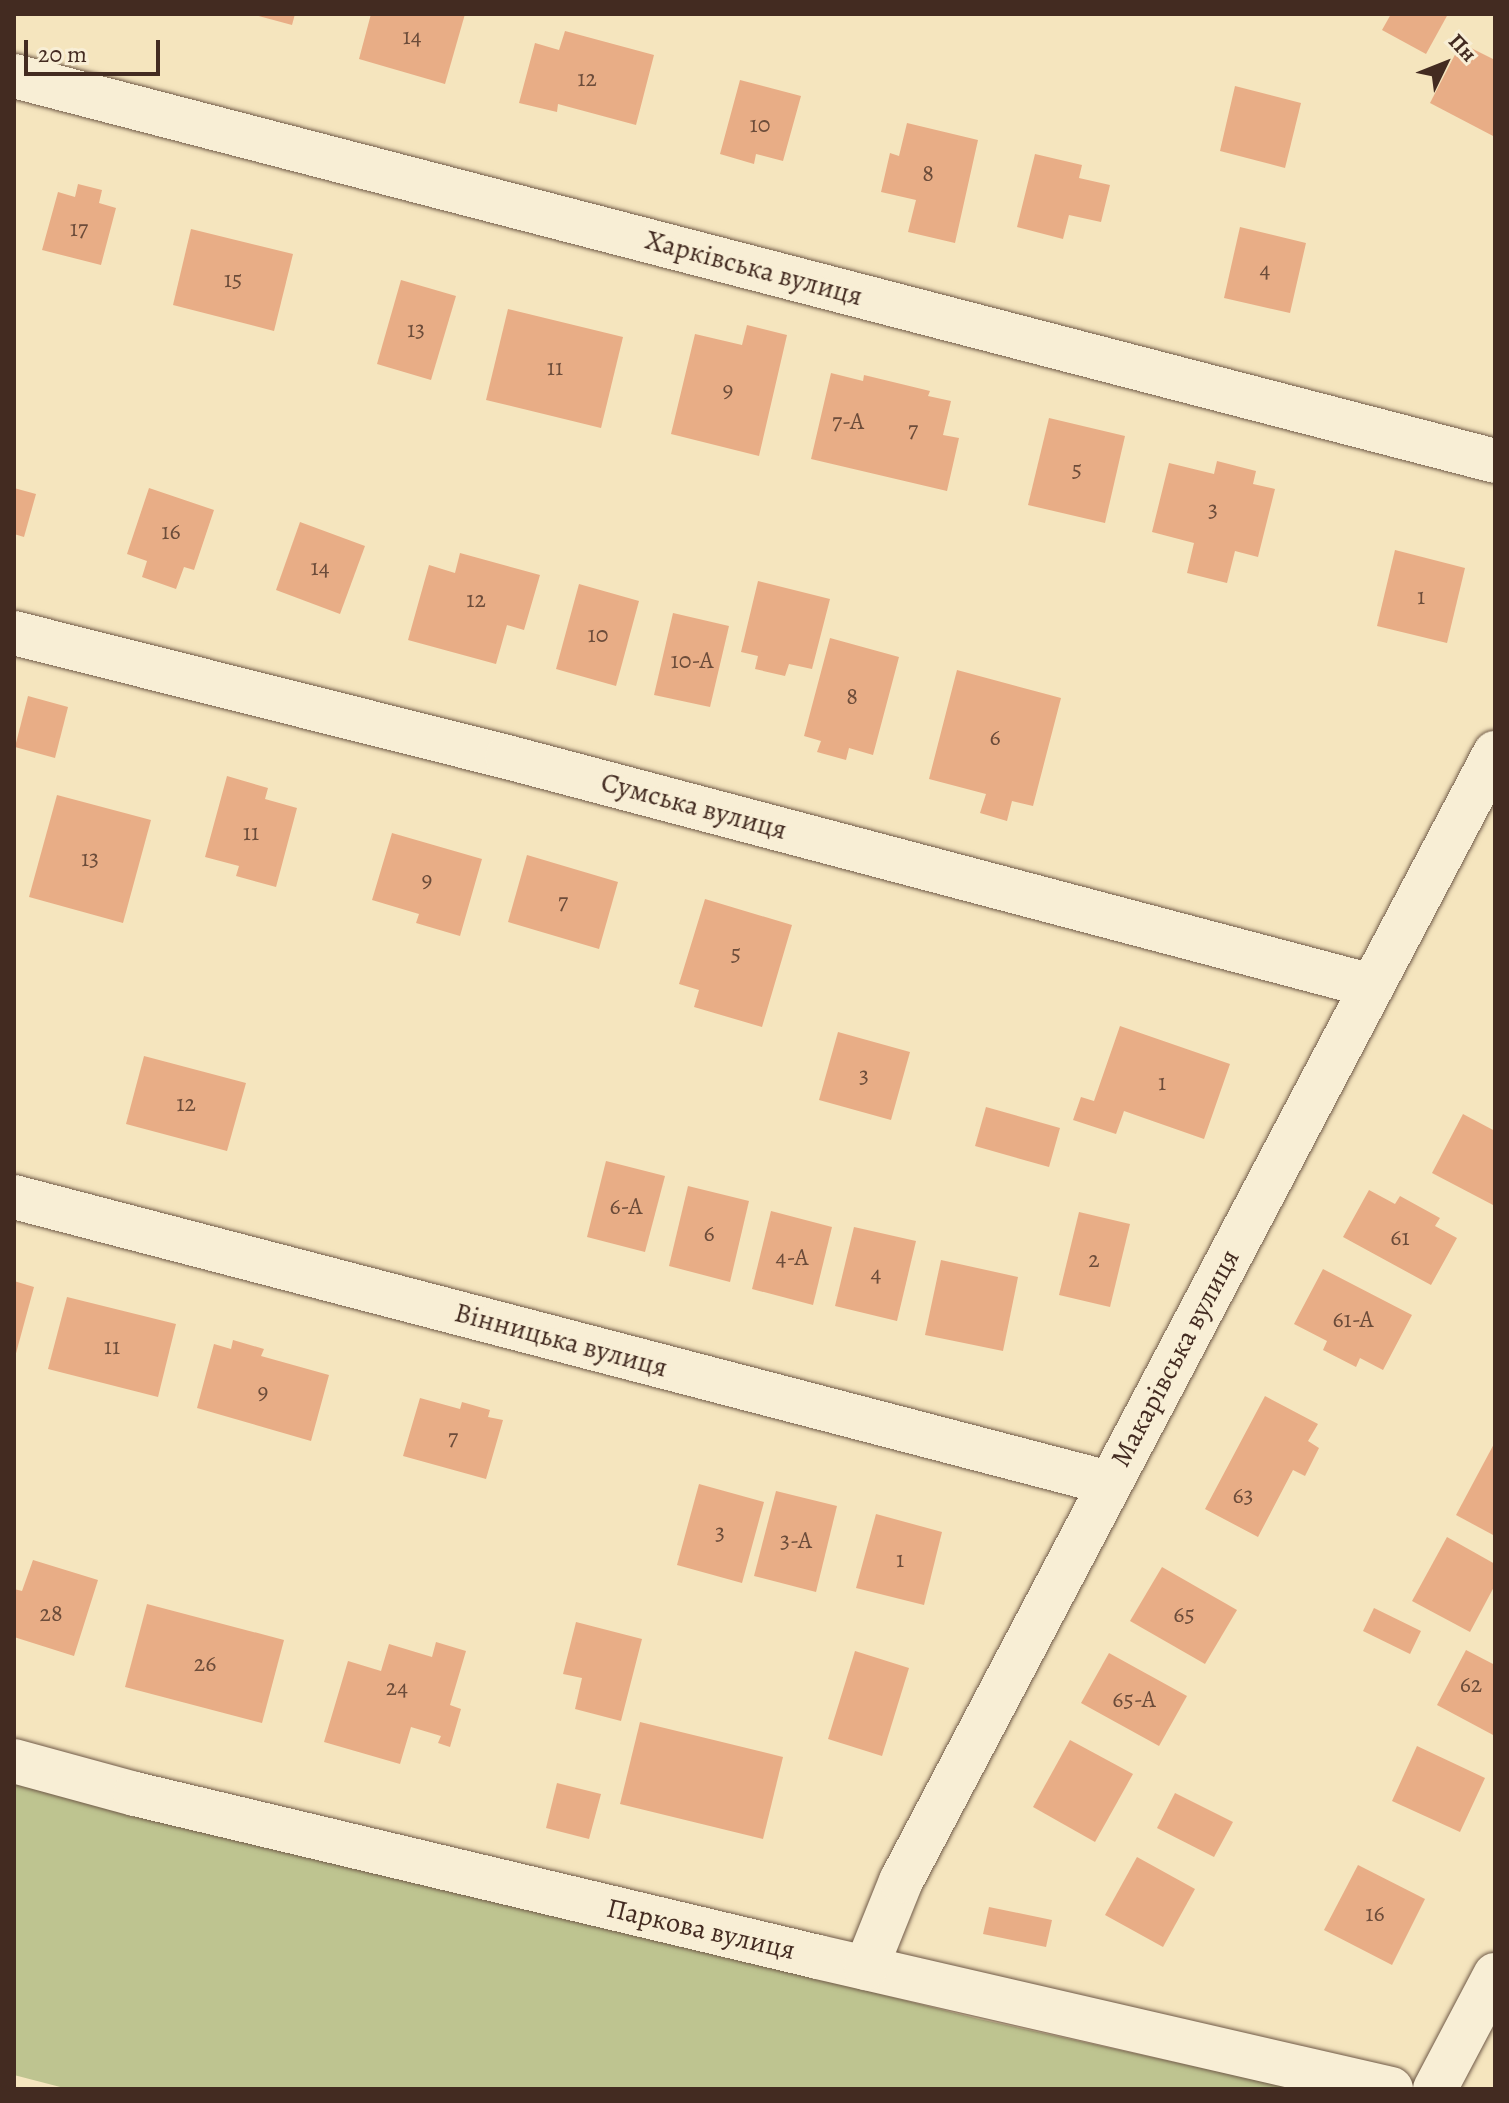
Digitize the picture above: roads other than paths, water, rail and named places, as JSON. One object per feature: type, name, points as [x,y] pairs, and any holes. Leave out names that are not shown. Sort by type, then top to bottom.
[{"type":"street","name":"Харківська вулиця","points":[[14,76],[1495,461]]},
{"type":"street","name":"Сумська вулиця","points":[[14,633],[522,761],[1372,986]]},
{"type":"street","name":"Макарівська вулиця","points":[[866,1968],[901,1881],[1495,753]]},
{"type":"street","name":"Вінницька вулиця","points":[[14,1197],[1109,1483]]},
{"type":"street","name":"Паркова вулиця","points":[[14,1761],[150,1797],[866,1968],[1391,2089]]},
{"type":"street","points":[[1435,2089],[1495,1975]]}]
